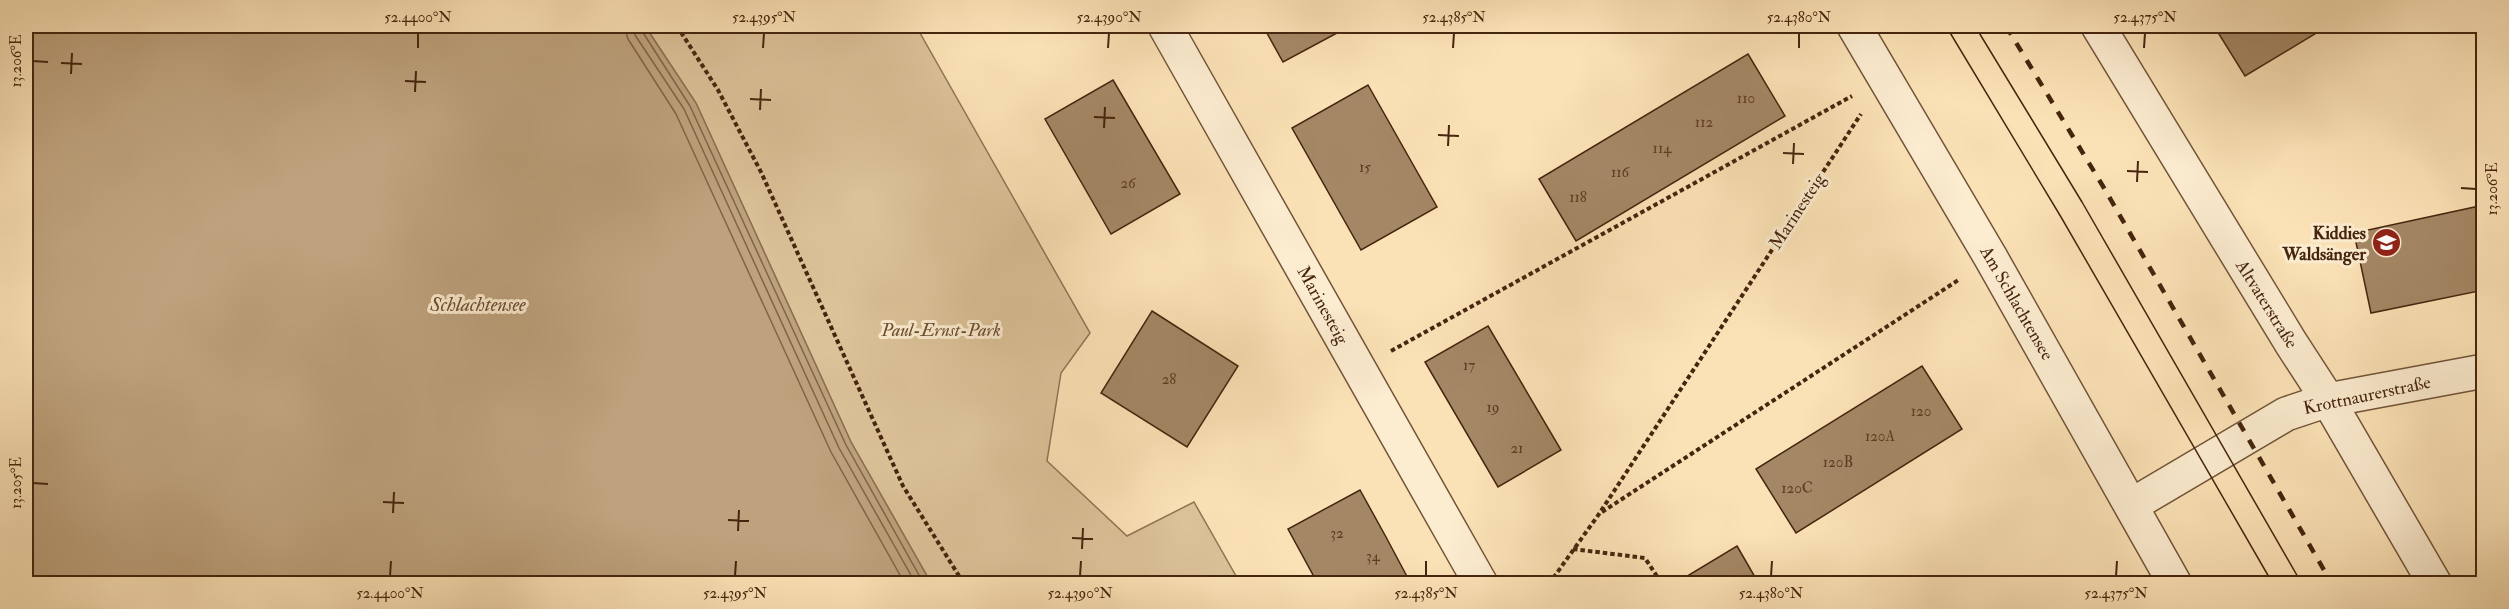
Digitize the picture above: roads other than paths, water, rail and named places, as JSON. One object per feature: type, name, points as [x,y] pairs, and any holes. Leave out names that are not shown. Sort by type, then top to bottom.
[{"type":"street","name":"Marinesteig","points":[[1165,26],[1481,584]]},
{"type":"street","name":"Am Schlachtensee","points":[[1854,26],[1991,258],[2175,584]]},
{"type":"street","name":"Altvaterstraße","points":[[2098,26],[2284,333],[2328,400],[2435,584]]},
{"type":"street","name":"Krottnaurerstraße","points":[[2132,505],[2286,414],[2328,400],[2484,371]]},
{"type":"water","name":"Schlachtensee","points":[[26,26],[645,26],[696,103],[851,442],[931,583],[26,583]]},
{"type":"tram line","points":[[1946,26],[2061,217],[2273,584]]},
{"type":"tram line","points":[[1975,26],[2082,202],[2302,584]]},
{"type":"railway","points":[[2006,26],[2104,188],[2332,584]]},
{"type":"place","name":"Kiddies Waldsänger","points":[[2387,243]]},
{"type":"park label","name":"Paul-Ernst-Park","points":[[941,330]]}]
